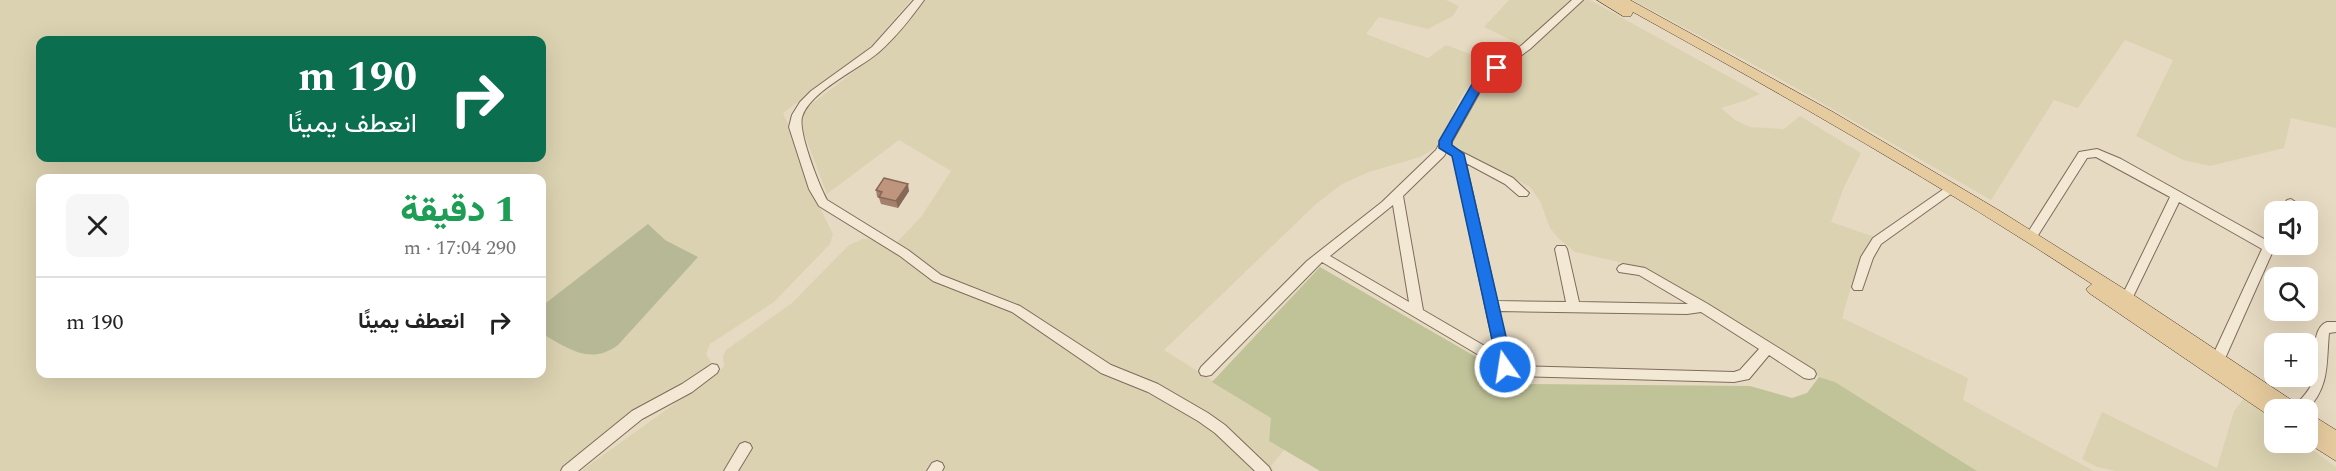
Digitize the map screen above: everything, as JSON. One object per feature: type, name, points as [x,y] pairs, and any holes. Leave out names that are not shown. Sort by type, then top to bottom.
[{"type":"main road","points":[[1603,0],[1786,97]]},
{"type":"main road","points":[[1620,0],[2031,237],[2127,298],[2264,402]]},
{"type":"main road","points":[[1948,191],[2063,269],[2274,399]]},
{"type":"main road","points":[[2318,427],[2336,440]]},
{"type":"main road","points":[[2318,442],[2336,454]]},
{"type":"street","points":[[919,0],[877,48],[813,95],[798,111],[795,127],[815,189],[823,203],[904,253],[937,278],[1016,309],[1099,365],[1153,388],[1203,417],[1220,429],[1264,471]]},
{"type":"street","points":[[1206,371],[1321,256],[1397,195],[1445,148],[1445,141],[1482,79],[1526,47],[1578,0]]},
{"type":"street","points":[[1445,148],[1509,181],[1523,193]]},
{"type":"street","points":[[2031,237],[2083,155],[2097,153],[2264,238]]},
{"type":"street","points":[[1458,154],[1505,367]]},
{"type":"street","points":[[1858,288],[1867,257],[1877,241],[1948,191]]},
{"type":"street","points":[[1397,195],[1417,313]]},
{"type":"street","points":[[2127,298],[2177,195]]},
{"type":"street","points":[[1561,249],[1574,308]]},
{"type":"street","points":[[2215,364],[2265,255]]},
{"type":"street","points":[[1321,256],[1505,367],[1524,372],[1734,377],[1744,375],[1768,347]]},
{"type":"street","points":[[1623,268],[1641,271],[1704,307],[1809,374]]},
{"type":"street","points":[[1491,306],[1687,309],[1704,307]]},
{"type":"street","points":[[2308,399],[2321,379],[2323,331],[2327,327],[2336,327]]},
{"type":"street","points":[[568,471],[637,416],[687,388],[712,369]]},
{"type":"street","points":[[731,471],[745,448]]},
{"type":"shaded area","points":[[0,0],[911,0],[864,54],[783,113],[795,139],[810,188],[833,234],[830,244],[774,302],[710,344],[706,354],[711,362],[708,370],[560,471],[0,471]]},
{"type":"shaded area","points":[[923,0],[1446,0],[1459,6],[1453,16],[1428,29],[1379,17],[1366,34],[1428,58],[1446,45],[1491,62],[1477,75],[1461,97],[1437,147],[1420,157],[1369,172],[1342,184],[1316,204],[1164,350],[1272,418],[1269,441],[1285,449],[1271,466],[1274,471],[581,471],[716,374],[724,366],[723,356],[726,350],[792,303],[849,245],[863,239],[880,240],[885,244],[897,242],[921,217],[951,171],[899,140],[827,194],[800,123],[809,106],[885,48]]},
{"type":"shaded area","points":[[1509,0],[1590,0],[1760,94],[1721,108],[1735,120],[1750,127],[1784,129],[1800,116],[1861,153],[1844,187],[1831,222],[1875,237],[1855,273],[1842,318],[1968,378],[1963,400],[2094,471],[1977,471],[1835,382],[1819,377],[1704,302],[1632,265],[1575,252],[1550,228],[1540,201],[1530,187],[1452,146],[1451,142],[1482,86],[1525,53],[1517,43],[1484,27]]},
{"type":"shaded area","points":[[1633,0],[2336,0],[2336,128],[2291,118],[2284,148],[2210,166],[2183,160],[2136,136],[2173,60],[2125,40],[2078,108],[2054,100],[1991,200],[1773,75]]},
{"type":"shaded area","points":[[2244,398],[2264,413],[2264,453],[2317,453],[2336,467],[2336,471],[2115,471],[2097,467],[2082,459],[2102,412],[2217,468],[2234,411]]},
{"type":"green space","points":[[648,224],[665,240],[698,257],[618,345],[608,351],[598,354],[579,353],[546,336],[546,303]]},
{"type":"green space","points":[[1320,267],[1492,366],[1531,384],[1750,386],[1792,398],[1807,393],[1819,377],[1835,382],[1977,471],[1320,471],[1269,441],[1271,418],[1212,382]]},
{"type":"building","points":[[884,178],[908,184],[896,201],[879,197],[882,192],[876,190]]},
{"type":"route","points":[[1497,68],[1482,79],[1476,87],[1445,141],[1445,148],[1458,154],[1505,367]]}]
